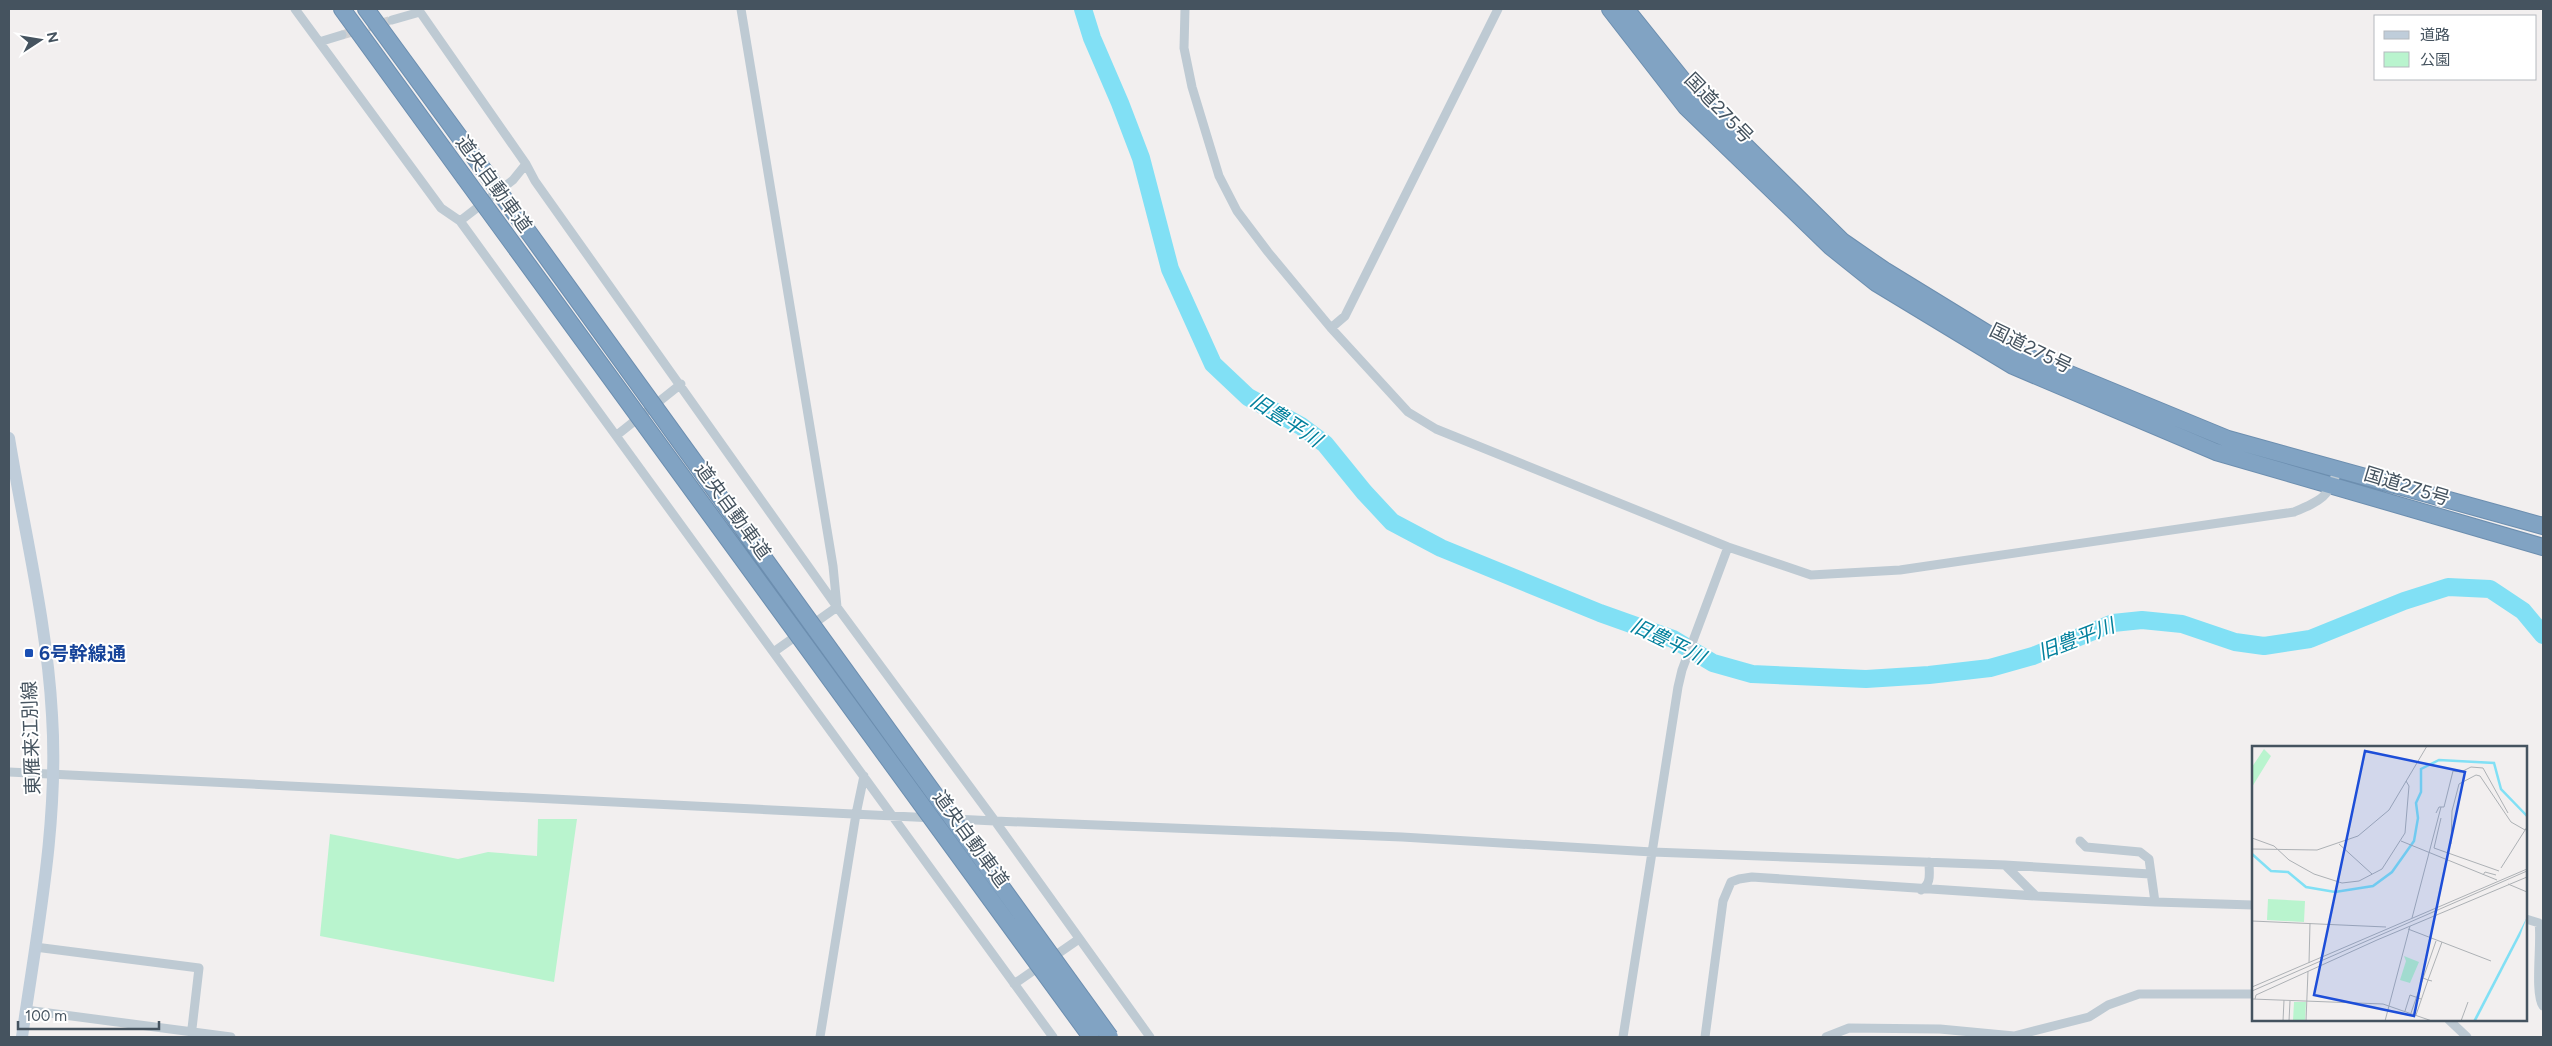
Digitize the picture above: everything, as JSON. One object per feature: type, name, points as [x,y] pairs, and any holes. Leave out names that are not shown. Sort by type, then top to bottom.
[{"type":"highway","name":"道央自動車道","points":[[342,9],[1091,1037]]},
{"type":"highway","name":"道央自動車道","points":[[366,9],[1110,1037]]},
{"type":"highway","name":"国道275号","points":[[1610,9],[1686,107],[1831,247],[1876,283],[2013,366],[2216,452],[2543,547]]},
{"type":"highway","name":"国道275号","points":[[1626,9],[1698,99],[1842,241],[1884,270],[2021,354],[2228,439],[2543,526]]},
{"type":"main road","name":"東雁来江別線","points":[[9,438],[49,687],[54,774],[35,947],[22,1037]]},
{"type":"street","points":[[295,9],[441,208],[460,221],[775,651],[1053,1037]]},
{"type":"street","points":[[741,9],[833,566],[837,607]]},
{"type":"street","points":[[1185,9],[1184,48],[1192,87],[1219,176],[1237,211],[1331,328],[1408,412],[1436,429],[1728,547],[1811,575],[1900,570],[2294,512],[2320,501],[2333,485],[2338,468]]},
{"type":"street","points":[[1331,328],[1345,316],[1498,9]]},
{"type":"street","points":[[392,20],[419,10],[526,164],[534,181],[837,607],[995,821],[1150,1037]]},
{"type":"street","points":[[319,42],[342,35]]},
{"type":"street","points":[[460,221],[513,180],[526,164]]},
{"type":"street","points":[[617,435],[680,384]]},
{"type":"street","points":[[1623,1037],[1682,670],[1728,547]]},
{"type":"street","points":[[775,651],[837,607]]},
{"type":"street","points":[[9,772],[995,821],[1402,837],[1652,852],[2005,865],[2150,874]]},
{"type":"street","points":[[820,1037],[856,814],[864,776]]},
{"type":"street","points":[[2080,841],[2086,847],[2140,852],[2149,859],[2155,902]]},
{"type":"street","points":[[1921,890],[1928,884],[1929,862]]},
{"type":"street","points":[[2005,865],[2036,896]]},
{"type":"street","points":[[1705,1037],[1723,901],[1731,882],[1739,878],[1752,877],[1921,890],[2252,905]]},
{"type":"street","points":[[2527,919],[2539,923],[2540,986],[2541,1003],[2543,1006]]},
{"type":"street","points":[[1014,984],[1079,939]]},
{"type":"street","points":[[35,947],[200,968],[192,1035]]},
{"type":"street","points":[[1826,1037],[1849,1028],[1940,1030],[2014,1036],[2089,1017],[2108,1005],[2139,994],[2252,994]]},
{"type":"street","points":[[26,1010],[192,1035],[231,1037]]},
{"type":"street","points":[[2450,1021],[2467,1037]]},
{"type":"green space","points":[[538,819],[577,819],[554,982],[320,936],[330,834],[458,859],[488,852],[537,856]]},
{"type":"waterway","name":"旧豊平川","points":[[1083,9],[1092,38],[1141,158],[1170,269],[1213,364],[1248,397],[1301,426],[1325,444],[1364,492],[1392,522],[1441,548],[1600,613],[1673,639],[1713,663],[1752,674],[1866,679],[1929,675],[1990,668],[2033,656],[2113,623],[2142,620],[2182,624],[2235,642],[2264,646],[2310,639],[2404,601],[2448,587],[2490,589],[2523,611],[2543,635]]},
{"type":"tunnel","points":[[342,35],[392,20]]},
{"type":"place","name":"6号幹線通","points":[[29,653]]}]
